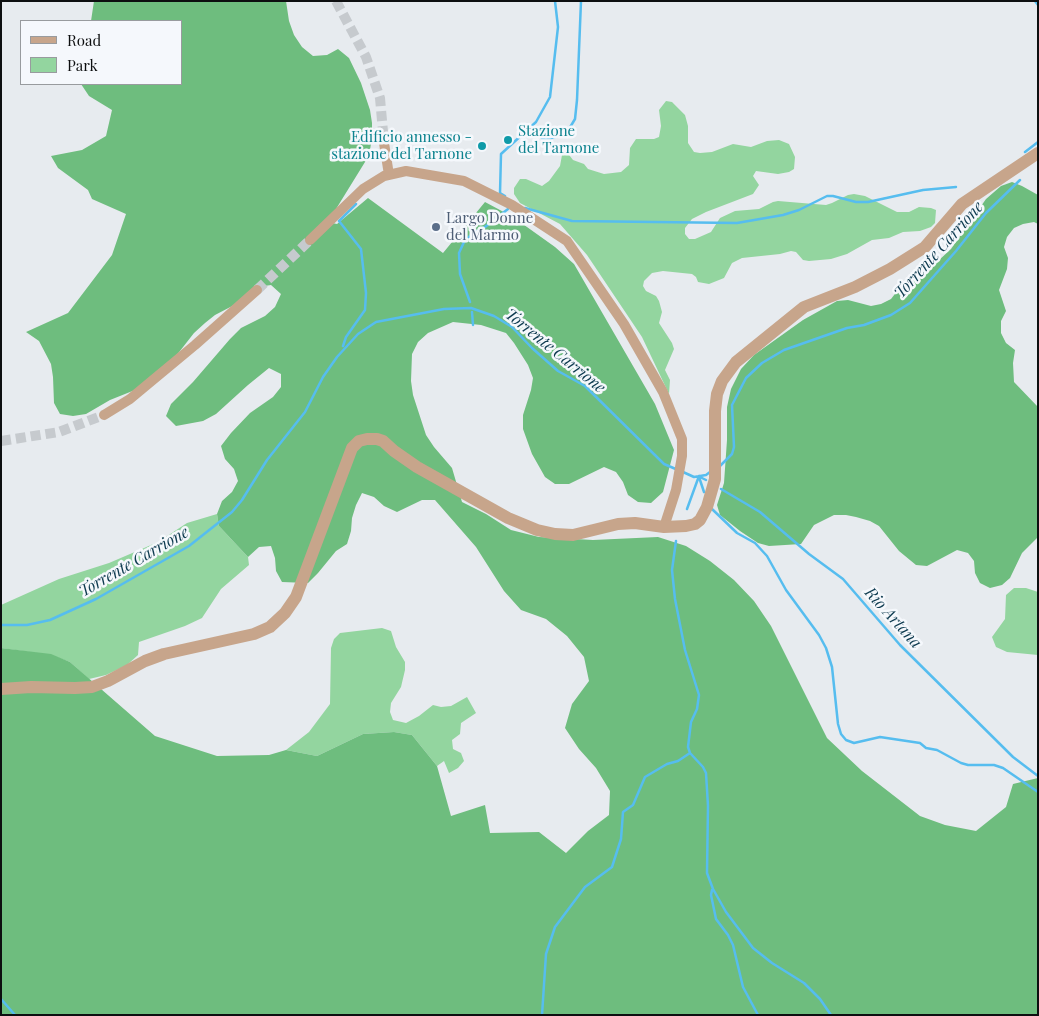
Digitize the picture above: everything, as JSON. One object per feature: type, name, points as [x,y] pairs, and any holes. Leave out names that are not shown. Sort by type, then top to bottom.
[{"type":"street","points":[[384,143],[389,175]]},
{"type":"street","points":[[1,690],[31,687],[75,688],[92,686],[108,681],[145,661],[164,654],[254,634],[270,627],[285,614],[296,597],[352,448],[359,442],[367,439],[377,438],[383,441],[417,467],[508,518],[538,530],[555,534],[573,535],[618,524],[686,526],[695,524],[700,520],[707,507],[715,479],[715,411],[717,394],[722,381],[736,362],[804,307],[855,287],[890,269],[925,247],[962,204],[1038,153]]},
{"type":"street","points":[[310,240],[364,189],[384,176],[406,171],[464,181],[512,205],[567,241],[624,324],[663,392],[682,439],[682,456],[676,490],[664,526]]},
{"type":"street","points":[[104,415],[138,393],[257,290]]},
{"type":"green space","points":[[94,1],[286,1],[289,21],[294,35],[302,47],[313,56],[327,55],[338,49],[349,58],[361,83],[370,110],[372,137],[370,150],[365,162],[336,209],[332,223],[337,224],[368,198],[443,253],[485,202],[513,217],[555,247],[574,264],[655,404],[674,450],[663,492],[651,503],[638,502],[628,495],[623,482],[616,472],[604,467],[569,484],[555,484],[545,477],[532,454],[523,429],[523,415],[533,378],[528,365],[506,333],[481,325],[453,322],[428,333],[418,342],[412,354],[411,381],[413,395],[426,435],[452,468],[462,502],[511,530],[539,537],[593,540],[658,537],[686,546],[710,561],[734,580],[754,601],[771,626],[827,738],[862,771],[920,816],[945,825],[976,831],[1006,807],[1013,784],[1038,778],[1038,1015],[1,1015],[1,648],[51,654],[70,662],[155,736],[217,756],[269,755],[286,750],[317,756],[363,734],[394,732],[412,735],[437,766],[451,816],[485,805],[490,833],[539,832],[566,853],[588,831],[609,815],[610,791],[596,768],[579,749],[565,728],[572,704],[589,681],[584,657],[567,636],[546,619],[521,610],[504,591],[476,547],[435,500],[422,500],[397,512],[384,506],[374,497],[362,493],[352,518],[347,544],[336,551],[308,583],[282,582],[276,571],[275,558],[271,546],[259,547],[248,557],[219,526],[217,514],[222,501],[232,492],[238,481],[234,469],[225,459],[221,446],[250,413],[273,397],[281,387],[281,374],[269,368],[216,414],[203,421],[176,426],[166,416],[171,404],[241,328],[265,316],[275,307],[281,294],[271,285],[258,287],[240,302],[215,315],[194,333],[169,365],[135,390],[110,400],[86,414],[73,416],[60,414],[54,403],[51,364],[39,341],[26,332],[68,313],[112,255],[126,214],[92,199],[88,190],[58,168],[51,156],[82,150],[106,136],[112,110],[89,96],[82,85],[182,85],[182,20],[91,20]]},
{"type":"green space","points":[[666,101],[672,102],[685,115],[688,126],[688,143],[694,152],[712,152],[733,144],[751,147],[767,141],[779,140],[789,144],[795,157],[794,169],[789,172],[778,174],[756,171],[753,176],[759,185],[753,194],[692,219],[685,228],[685,234],[689,239],[695,239],[711,232],[720,218],[735,211],[759,209],[778,201],[826,205],[854,194],[865,196],[897,212],[909,212],[919,207],[931,208],[936,210],[935,223],[931,227],[920,231],[903,232],[889,238],[872,240],[847,254],[831,259],[803,260],[796,252],[791,251],[742,258],[732,263],[724,278],[709,284],[698,282],[692,274],[663,271],[652,273],[644,281],[643,286],[646,291],[656,296],[659,301],[662,312],[659,323],[674,349],[665,370],[670,380],[669,394],[642,337],[587,255],[560,224],[520,203],[514,194],[514,188],[520,179],[526,179],[542,186],[549,181],[560,166],[562,155],[566,151],[573,160],[584,164],[588,169],[604,174],[621,172],[629,165],[630,148],[636,139],[654,139],[659,137],[661,126],[659,110]]},
{"type":"green space","points":[[1012,182],[1038,195],[1038,224],[1034,222],[1023,224],[1014,228],[1007,237],[1004,247],[1008,258],[1007,269],[999,290],[1006,311],[1001,321],[1001,333],[1006,343],[1015,350],[1013,363],[1014,382],[1038,407],[1038,537],[1022,553],[1010,578],[1002,585],[990,588],[980,583],[975,573],[974,561],[968,553],[957,550],[927,566],[916,565],[899,551],[879,526],[856,517],[834,515],[814,525],[801,544],[769,546],[758,543],[720,515],[717,505],[724,483],[727,407],[731,389],[741,369],[754,355],[803,320],[837,301],[848,300],[871,306],[891,299],[898,290],[924,274],[951,249],[986,199],[1001,186]]},
{"type":"green space","points":[[217,514],[219,526],[248,557],[249,565],[221,589],[202,618],[139,642],[138,655],[127,665],[106,675],[89,679],[70,662],[51,655],[1,648],[1,605],[59,579],[109,563],[158,542],[187,523]]},
{"type":"green space","points":[[1014,588],[1026,588],[1038,592],[1038,655],[1007,652],[996,647],[992,637],[1005,619],[1006,595]]},
{"type":"green space","points":[[382,628],[391,631],[396,647],[405,662],[401,687],[391,703],[390,712],[393,720],[406,723],[433,705],[441,707],[451,706],[467,697],[476,713],[461,723],[460,734],[452,740],[453,749],[461,753],[464,761],[458,768],[449,773],[444,761],[437,766],[412,735],[394,732],[363,734],[317,756],[286,750],[309,732],[330,704],[331,648],[334,639],[340,633]]},
{"type":"waterway","points":[[505,196],[500,193],[501,154],[536,122],[550,97],[558,27],[555,1]]},
{"type":"waterway","points":[[529,129],[542,138],[551,138],[566,134],[575,119],[581,1]]},
{"type":"waterway","points":[[1035,1],[1038,5]]},
{"type":"waterway","name":"Torrente Carrione","points":[[1025,152],[1038,142]]},
{"type":"waterway","name":"Torrente Carrione","points":[[719,467],[732,454],[734,447],[732,405],[746,378],[762,363],[784,350],[891,315],[910,303],[956,251],[986,213],[1020,180]]},
{"type":"waterway","points":[[525,208],[572,221],[737,223],[783,215],[799,210],[827,196],[856,202],[868,202],[923,190],[956,187]]},
{"type":"waterway","points":[[343,346],[346,337],[365,310],[366,293],[361,249],[339,221],[356,204]]},
{"type":"waterway","points":[[470,302],[460,274],[459,253],[464,242],[473,233],[485,227],[508,209]]},
{"type":"waterway","name":"Torrente Carrione","points":[[1,625],[27,625],[50,620],[96,599],[189,546],[232,512],[242,500],[267,460],[305,412],[323,377],[337,357],[358,334],[376,322],[444,309],[471,308],[494,316],[512,327],[558,371],[585,386],[664,464],[678,470]]},
{"type":"waterway","points":[[472,312],[473,325]]},
{"type":"waterway","name":"Torrente Carrione","points":[[683,472],[694,477],[706,475],[710,472]]},
{"type":"waterway","points":[[687,509],[699,476]]},
{"type":"waterway","points":[[699,477],[704,492]]},
{"type":"waterway","name":"Torrente Carrione","points":[[700,477],[706,480]]},
{"type":"waterway","name":"Rio Artana","points":[[721,489],[760,512],[809,554],[843,579],[900,645],[1013,757],[1038,776]]},
{"type":"waterway","points":[[712,509],[737,533],[755,543],[767,556],[786,590],[819,635],[826,648],[832,667],[838,724],[841,734],[846,740],[854,743],[880,737],[920,743],[926,748],[937,750],[961,763],[968,765],[994,765],[1003,768],[1038,792]]},
{"type":"waterway","points":[[676,541],[672,570],[675,599],[685,650],[699,695],[697,709],[691,722],[688,747],[690,753],[706,773],[708,806],[707,873],[713,889],[726,912],[753,948],[772,963],[804,983],[820,999],[831,1015]]},
{"type":"waterway","points":[[542,1015],[546,954],[555,927],[585,887],[612,867],[621,839],[623,812],[633,805],[645,777],[690,753]]},
{"type":"waterway","points":[[712,890],[711,895],[716,919],[733,945],[743,987],[758,1015]]},
{"type":"waterway","points":[[1,999],[15,1015]]},
{"type":"tunnel","points":[[336,1],[366,57],[380,98],[384,143]]},
{"type":"tunnel","points":[[257,290],[310,240]]},
{"type":"tunnel","points":[[1,441],[59,432],[104,415]]},
{"type":"place","name":"Stazione del Tarnone","points":[[508,140]]},
{"type":"place","name":"Edificio annesso - stazione del Tarnone","points":[[482,146]]},
{"type":"place","name":"Largo Donne del Marmo","points":[[436,227]]}]
